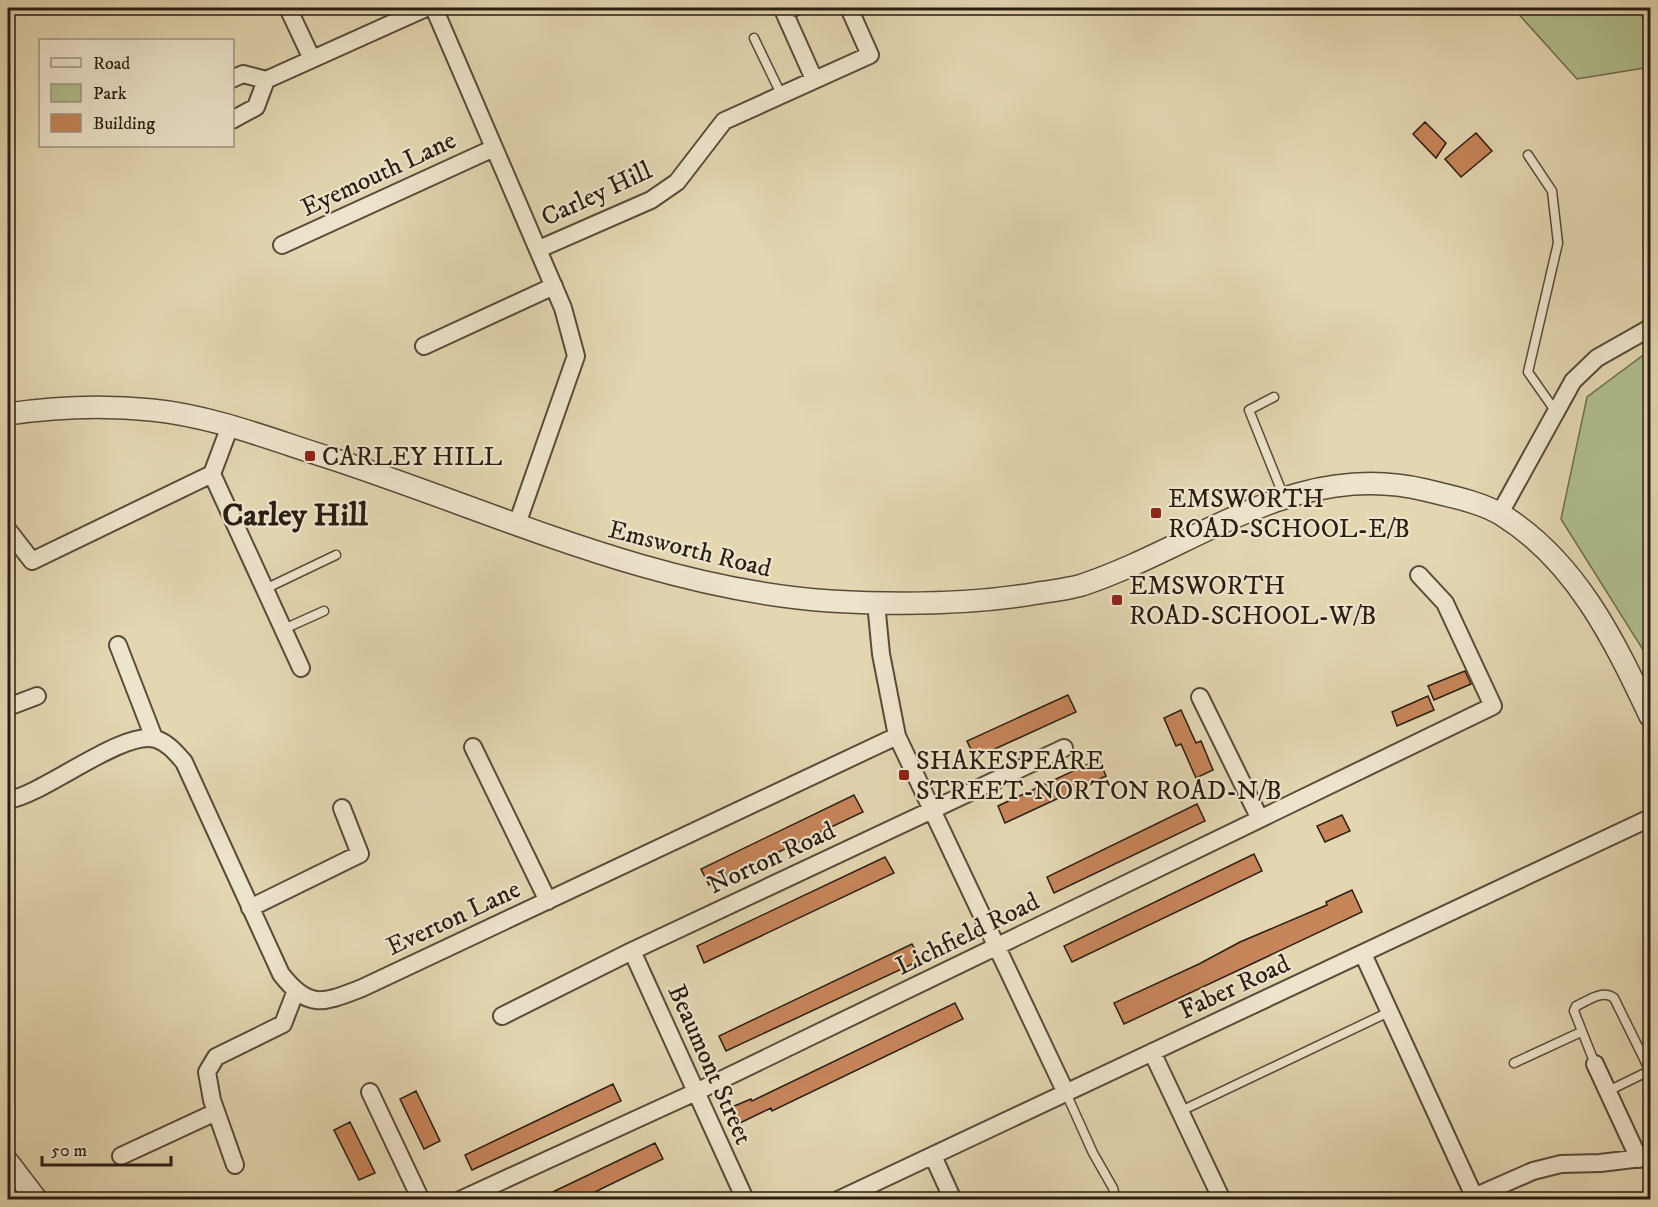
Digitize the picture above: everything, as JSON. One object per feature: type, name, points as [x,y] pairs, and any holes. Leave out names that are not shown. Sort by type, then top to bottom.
[{"type":"street","points":[[288,8],[312,59]]},
{"type":"street","points":[[234,78],[243,74],[266,80],[426,8]]},
{"type":"street","name":"Eyemouth Lane","points":[[434,8],[563,308],[576,356],[517,524]]},
{"type":"street","points":[[793,8],[784,12],[814,79]]},
{"type":"street","name":"Carley Hill","points":[[538,249],[651,200],[677,182],[724,121],[870,55],[849,8]]},
{"type":"street","points":[[234,119],[256,106],[266,80]]},
{"type":"street","name":"Eyemouth Lane","points":[[282,244],[494,148]]},
{"type":"street","points":[[424,346],[554,286]]},
{"type":"street","points":[[1650,328],[1597,358],[1573,381],[1500,513],[1556,558],[1584,591],[1621,655],[1650,716]]},
{"type":"street","name":"Emsworth Road","points":[[8,414],[55,407],[153,410],[230,426],[592,551],[685,580],[773,597],[876,603],[935,603],[1006,599],[1079,586],[1300,492],[1360,482],[1420,489],[1500,513]]},
{"type":"street","points":[[8,530],[32,561],[212,474],[230,426]]},
{"type":"street","points":[[212,474],[301,668]]},
{"type":"street","name":"Lichfield Road","points":[[460,1200],[695,1092],[997,947],[1259,817],[1494,706],[1445,603],[1419,575]]},
{"type":"street","points":[[876,603],[881,654],[897,736],[1066,1093]]},
{"type":"street","points":[[118,645],[154,738]]},
{"type":"street","points":[[8,707],[37,696]]},
{"type":"street","points":[[1200,697],[1259,817]]},
{"type":"street","name":"Everton Lane","points":[[296,993],[326,1002],[362,988],[897,736]]},
{"type":"street","points":[[8,800],[124,744],[154,738],[167,744],[184,762],[280,974],[296,993],[283,1024],[216,1057],[207,1072],[216,1112],[235,1165]]},
{"type":"street","points":[[473,747],[548,901]]},
{"type":"street","name":"Norton Road","points":[[502,1016],[632,951],[1064,748]]},
{"type":"street","points":[[250,908],[360,854],[342,808]]},
{"type":"street","name":"Faber Road","points":[[838,1200],[1650,818]]},
{"type":"street","name":"Beaumont Street","points":[[632,951],[744,1197]]},
{"type":"street","points":[[1363,954],[1391,1011],[1471,1198],[1533,1171],[1561,1164],[1645,1158],[1595,1064]]},
{"type":"street","points":[[1152,1052],[1222,1200]]},
{"type":"street","points":[[370,1092],[421,1200]]},
{"type":"street","points":[[121,1156],[216,1112]]},
{"type":"street","points":[[933,1156],[953,1200]]},
{"type":"street","points":[[8,1162],[37,1200]]},
{"type":"lane","points":[[754,38],[782,94]]},
{"type":"lane","points":[[1528,155],[1552,191],[1558,243],[1528,372],[1556,412]]},
{"type":"lane","points":[[1275,397],[1249,410],[1284,498]]},
{"type":"lane","points":[[265,589],[336,555]]},
{"type":"lane","points":[[284,629],[324,611]]},
{"type":"lane","points":[[1595,1064],[1574,1017],[1576,1006],[1603,994],[1614,998],[1649,1069],[1608,1091]]},
{"type":"lane","points":[[1180,1111],[1391,1011]]},
{"type":"lane","points":[[1514,1063],[1581,1032]]},
{"type":"lane","points":[[1066,1093],[1093,1153],[1113,1188],[1116,1200]]},
{"type":"green space","points":[[1513,8],[1636,8],[1650,27],[1650,67],[1577,79]]},
{"type":"green space","points":[[1650,350],[1650,661],[1561,519],[1587,397]]},
{"type":"building","points":[[1425,122],[1446,143],[1436,158],[1413,134]]},
{"type":"building","points":[[1476,133],[1492,151],[1461,177],[1445,159]]},
{"type":"building","points":[[1465,671],[1471,684],[1434,700],[1428,686]]},
{"type":"building","points":[[1068,695],[1076,712],[975,758],[967,741]]},
{"type":"building","points":[[1428,696],[1434,710],[1397,726],[1392,712]]},
{"type":"building","points":[[1181,710],[1196,743],[1201,741],[1213,770],[1196,778],[1181,744],[1176,746],[1164,718]]},
{"type":"building","points":[[1099,759],[1106,776],[1005,823],[998,806]]},
{"type":"building","points":[[854,795],[863,812],[709,885],[701,869]]},
{"type":"building","points":[[1197,804],[1205,821],[1054,893],[1047,877]]},
{"type":"building","points":[[1342,815],[1350,831],[1325,842],[1317,826]]},
{"type":"building","points":[[1254,854],[1262,871],[1072,962],[1064,946]]},
{"type":"building","points":[[885,857],[894,873],[704,963],[697,946]]},
{"type":"building","points":[[1352,890],[1362,912],[1124,1024],[1114,1003],[1199,964],[1240,942],[1327,905],[1326,902]]},
{"type":"building","points":[[912,944],[921,960],[726,1051],[719,1036]]},
{"type":"building","points":[[955,1003],[963,1019],[772,1111],[771,1108],[740,1123],[732,1107],[751,1099],[752,1101]]},
{"type":"building","points":[[613,1084],[621,1101],[472,1170],[465,1155]]},
{"type":"building","points":[[416,1091],[440,1141],[424,1149],[400,1099]]},
{"type":"building","points":[[350,1122],[375,1173],[359,1180],[334,1130]]},
{"type":"building","points":[[655,1143],[663,1159],[579,1200],[536,1200]]},
{"type":"place","name":"CARLEY HILL","points":[[310,456]]},
{"type":"place","name":"EMSWORTH ROAD-SCHOOL-E/B","points":[[1156,513]]},
{"type":"place","name":"EMSWORTH ROAD-SCHOOL-W/B","points":[[1117,600]]},
{"type":"place","name":"SHAKESPEARE STREET-NORTON ROAD-N/B","points":[[904,775]]},
{"type":"district","name":"Carley Hill","points":[[295,514]]}]
